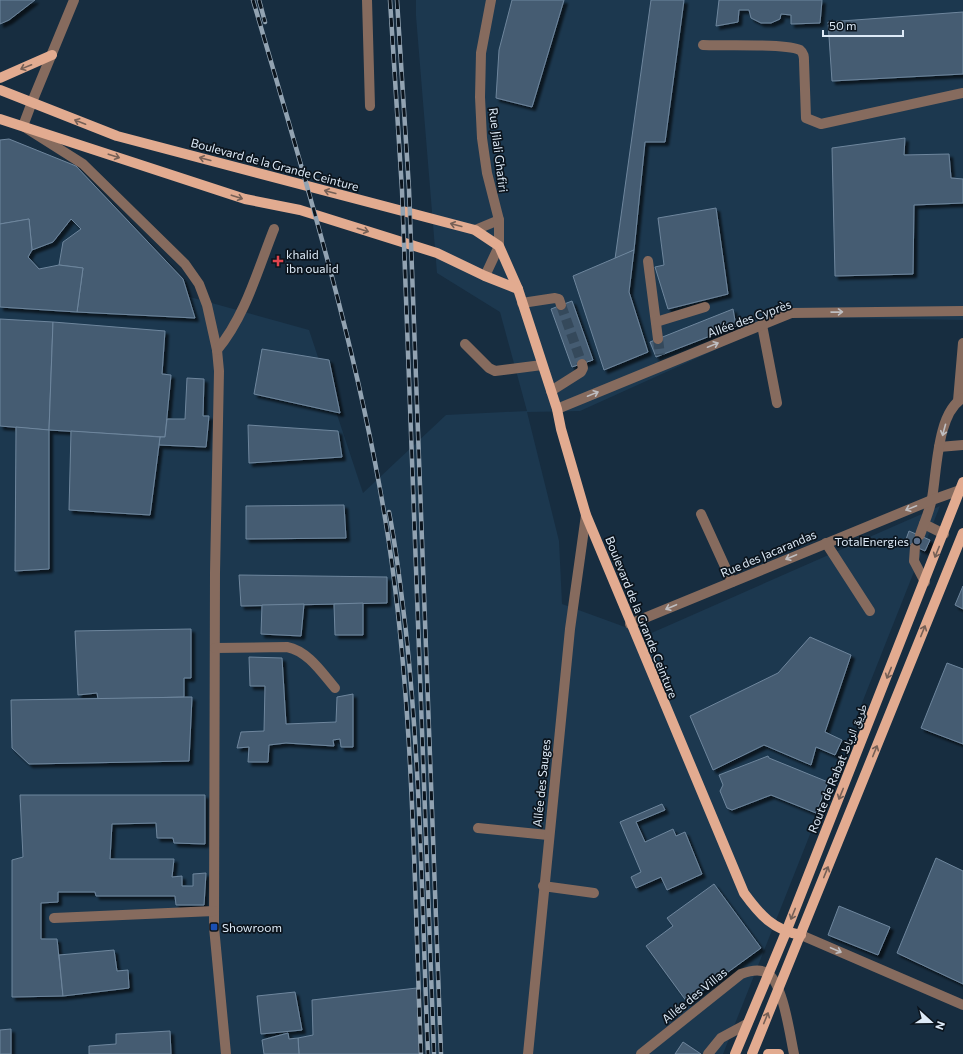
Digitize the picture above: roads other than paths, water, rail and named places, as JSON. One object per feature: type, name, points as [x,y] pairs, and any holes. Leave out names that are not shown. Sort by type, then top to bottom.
[{"type":"main road","points":[[0,78],[52,55]]},
{"type":"main road","name":"Boulevard de la Grande Ceinture","points":[[0,90],[117,136],[475,230],[498,246],[518,289],[557,409],[561,429],[586,515],[630,624],[744,893],[758,912],[786,932]]},
{"type":"main road","points":[[0,119],[245,199],[300,210],[437,253],[485,276],[518,289]]},
{"type":"main road","name":"Route de Rabat طريق الرباط","points":[[735,1054],[786,932],[963,488]]},
{"type":"main road","points":[[752,1054],[963,533]]},
{"type":"main road","points":[[786,932],[801,935]]},
{"type":"main road","points":[[768,1054],[779,1054]]},
{"type":"street","points":[[74,0],[23,126],[83,164],[185,264],[199,284],[207,305],[217,350],[219,371],[215,648],[214,927],[226,1054]]},
{"type":"street","points":[[367,0],[370,106]]},
{"type":"street","name":"Rue Jilali Ghafiri","points":[[485,276],[498,246],[498,220],[487,173],[482,138],[480,97],[482,53],[491,0]]},
{"type":"street","points":[[703,46],[764,46],[793,48],[800,51],[803,54],[804,61],[806,118],[821,124],[963,93]]},
{"type":"street","points":[[475,230],[498,220]]},
{"type":"street","points":[[217,350],[230,336],[238,320],[274,229]]},
{"type":"street","points":[[648,261],[658,339]]},
{"type":"street","points":[[522,303],[555,298],[558,299],[561,305]]},
{"type":"street","points":[[656,322],[705,307]]},
{"type":"street","name":"Allée des Cyprès","points":[[557,409],[791,313],[963,310]]},
{"type":"street","points":[[762,325],[776,403]]},
{"type":"street","points":[[920,535],[932,500],[939,447],[948,414],[960,400],[963,343]]},
{"type":"street","points":[[465,344],[489,368],[495,371],[542,365]]},
{"type":"street","points":[[660,355],[662,366]]},
{"type":"street","points":[[551,391],[581,372],[583,368],[582,364]]},
{"type":"street","points":[[939,447],[963,445]]},
{"type":"street","name":"Rue des Jacarandas","points":[[630,624],[963,488]]},
{"type":"street","points":[[701,514],[732,582]]},
{"type":"street","name":"Allée des Sauges","points":[[528,1054],[548,835],[570,629],[586,515]]},
{"type":"street","points":[[924,524],[944,534]]},
{"type":"street","points":[[826,543],[870,611]]},
{"type":"street","points":[[915,547],[914,561],[925,582]]},
{"type":"street","points":[[215,648],[295,648],[303,653],[335,688]]},
{"type":"street","points":[[478,828],[548,835]]},
{"type":"street","points":[[543,886],[594,893]]},
{"type":"street","points":[[54,918],[214,911]]},
{"type":"street","points":[[801,935],[963,1005]]},
{"type":"street","name":"Allée des Villas","points":[[641,1054],[740,974],[759,970],[768,973]]},
{"type":"street","points":[[768,973],[779,987],[794,1054]]},
{"type":"street","points":[[708,1054],[721,1038],[747,1024]]},
{"type":"tunnel","points":[[561,305],[582,364]]},
{"type":"tunnel","points":[[658,339],[660,355]]},
{"type":"railway","points":[[253,0],[330,269],[363,405],[389,543],[404,670],[412,798],[421,1054]]},
{"type":"railway","points":[[259,0],[265,22]]},
{"type":"railway","points":[[390,0],[402,190],[434,1054]]},
{"type":"railway","points":[[397,0],[409,189],[441,1054]]},
{"type":"railway","points":[[389,512],[397,557],[406,632],[415,737],[428,1054]]},
{"type":"place","name":"khalid ibn oualid","points":[[278,261]]},
{"type":"place","name":"TotalEnergies","points":[[917,541]]},
{"type":"place","name":"Showroom","points":[[214,927]]}]
